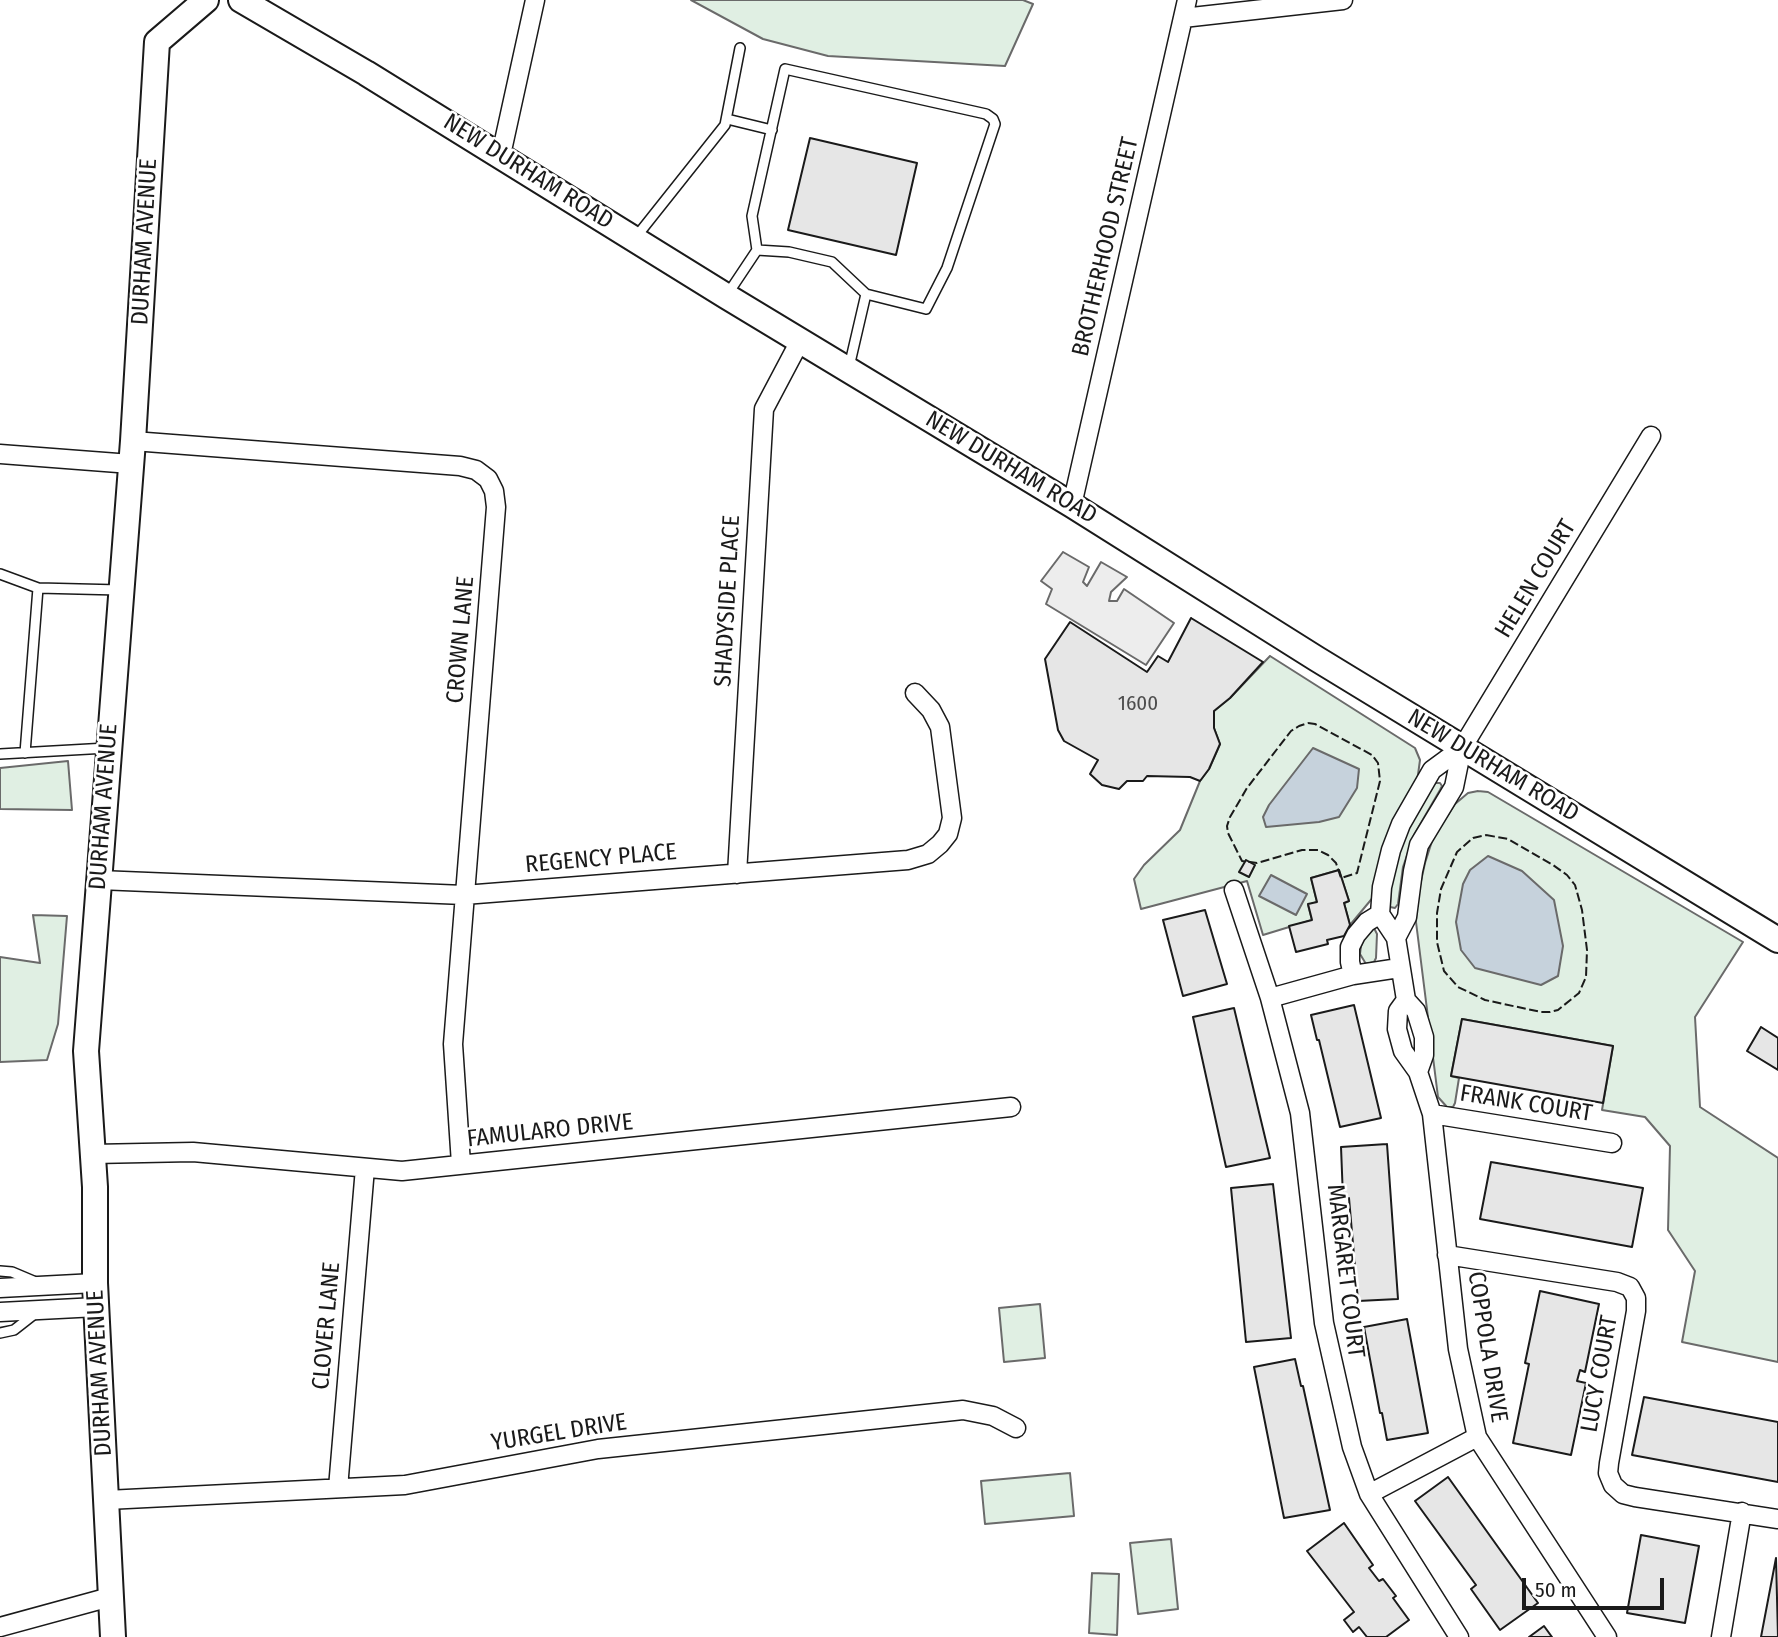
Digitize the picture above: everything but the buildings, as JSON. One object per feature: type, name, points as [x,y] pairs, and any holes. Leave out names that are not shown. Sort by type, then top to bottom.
[{"type":"main road","name":"DURHAM AVENUE","points":[[113,1637],[95,1283],[93,1154],[86,1051],[132,452],[157,42],[206,0]]},
{"type":"main road","name":"NEW DURHAM ROAD","points":[[241,0],[501,155],[726,296],[1072,505],[1778,940]]},
{"type":"street","points":[[501,155],[535,0]]},
{"type":"street","name":"BROTHERHOOD STREET","points":[[1072,505],[1187,0]]},
{"type":"street","points":[[1183,18],[1343,0]]},
{"type":"street","name":"SHADYSIDE PLACE","points":[[737,873],[764,410],[800,340]]},
{"type":"street","name":"HELEN COURT","points":[[1462,747],[1651,436]]},
{"type":"street","name":"CROWN LANE","points":[[0,454],[132,452],[460,466],[476,470],[488,479],[494,491],[496,507],[453,1044],[461,1164]]},
{"type":"street","name":"REGENCY PLACE","points":[[99,880],[464,895],[908,860],[928,854],[940,844],[948,834],[952,818],[940,727],[931,710],[915,692]]},
{"type":"street","points":[[1353,975],[1350,947],[1367,922],[1380,914],[1382,887],[1401,824],[1432,770],[1462,747]]},
{"type":"street","name":"COPPOLA DRIVE","points":[[1396,938],[1407,917],[1419,845],[1454,787],[1462,747]]},
{"type":"street","name":"MARGARET COURT","points":[[1234,890],[1270,998],[1300,1113],[1324,1323],[1352,1447],[1369,1494],[1460,1637]]},
{"type":"street","name":"COPPOLA DRIVE","points":[[1380,914],[1396,938],[1406,1000],[1398,1011],[1397,1029],[1403,1051],[1418,1072],[1432,1114],[1458,1349],[1477,1437],[1606,1637]]},
{"type":"street","points":[[1270,998],[1353,975],[1399,968]]},
{"type":"street","name":"FAMULARO DRIVE","points":[[93,1154],[192,1152],[402,1171],[1011,1107]]},
{"type":"street","name":"FRANK COURT","points":[[1432,1114],[1612,1143]]},
{"type":"street","name":"CLOVER LANE","points":[[338,1488],[365,1168]]},
{"type":"street","name":"LUCY COURT","points":[[1447,1255],[1617,1282],[1630,1287],[1636,1298],[1636,1311],[1609,1462],[1608,1473],[1614,1485],[1623,1494],[1635,1497],[1778,1518]]},
{"type":"street","points":[[0,1288],[95,1283]]},
{"type":"street","points":[[0,1312],[97,1307]]},
{"type":"street","name":"YURGEL DRIVE","points":[[107,1500],[405,1485],[598,1449],[964,1410],[993,1416],[1016,1428]]},
{"type":"street","points":[[1369,1494],[1477,1437]]},
{"type":"street","points":[[1721,1637],[1742,1512]]},
{"type":"street","points":[[0,1627],[110,1597]]},
{"type":"lane","points":[[635,238],[725,125],[740,48]]},
{"type":"lane","points":[[726,296],[757,250],[752,216],[785,69],[986,114],[993,119],[995,124],[947,268],[926,309],[866,294],[832,262],[789,252],[757,250]]},
{"type":"lane","points":[[727,119],[772,130]]},
{"type":"lane","points":[[849,369],[866,294]]},
{"type":"lane","points":[[0,574],[38,588],[121,590]]},
{"type":"lane","points":[[25,753],[38,588]]},
{"type":"lane","points":[[0,754],[109,747]]},
{"type":"lane","points":[[0,1271],[12,1272],[43,1286]]},
{"type":"lane","points":[[0,1333],[14,1329],[41,1309]]},
{"type":"green space","points":[[691,0],[1023,0],[1033,4],[1005,66],[828,56],[763,39]]},
{"type":"green space","points":[[1270,656],[1415,748],[1420,760],[1417,782],[1395,818],[1375,895],[1350,925],[1344,903],[1349,901],[1339,870],[1311,878],[1317,902],[1308,905],[1312,920],[1263,935],[1247,881],[1141,909],[1134,879],[1144,865],[1180,830],[1200,781],[1209,769],[1220,744],[1214,728],[1214,711]]},
{"type":"green space","points":[[68,761],[72,810],[0,809],[0,768]]},
{"type":"green space","points":[[1435,783],[1442,786],[1414,835],[1403,867],[1398,904],[1395,908],[1390,907],[1391,876],[1406,831]]},
{"type":"green space","points":[[1488,792],[1743,942],[1695,1017],[1700,1107],[1778,1158],[1778,1362],[1682,1342],[1695,1271],[1668,1230],[1670,1146],[1645,1117],[1602,1110],[1613,1046],[1462,1019],[1451,1076],[1459,1078],[1453,1107],[1447,1107],[1438,1097],[1416,922],[1417,899],[1433,838],[1455,804],[1468,793]]},
{"type":"green space","points":[[33,915],[67,916],[58,1024],[47,1060],[0,1062],[0,957],[40,963]]},
{"type":"green space","points":[[1374,928],[1377,934],[1376,958],[1374,962],[1366,964],[1360,954],[1361,946],[1364,938]]},
{"type":"green space","points":[[1040,1304],[1045,1358],[1004,1362],[999,1308]]},
{"type":"green space","points":[[1070,1473],[1074,1516],[985,1524],[981,1481]]},
{"type":"green space","points":[[1171,1539],[1178,1609],[1138,1614],[1130,1543]]},
{"type":"green space","points":[[1092,1573],[1119,1574],[1117,1635],[1089,1633]]},
{"type":"shaded area","points":[[1063,552],[1089,567],[1083,582],[1087,586],[1101,562],[1127,577],[1111,592],[1109,601],[1117,601],[1124,589],[1174,623],[1146,665],[1046,604],[1052,589],[1041,581]]},
{"type":"shaded area","points":[[1313,748],[1359,769],[1357,788],[1339,817],[1319,822],[1266,827],[1263,817],[1269,805]]},
{"type":"shaded area","points":[[1488,856],[1522,871],[1554,900],[1563,946],[1558,976],[1541,985],[1475,968],[1461,950],[1456,922],[1463,884],[1470,870]]},
{"type":"shaded area","points":[[1271,875],[1307,894],[1296,915],[1259,896]]},
{"type":"fence","points":[[1308,723],[1315,724],[1372,755],[1378,763],[1380,781],[1357,873],[1341,878],[1336,863],[1318,850],[1302,850],[1257,863],[1242,861],[1228,833],[1230,817],[1247,788],[1291,731],[1308,723]]},
{"type":"fence","points":[[1486,835],[1508,839],[1553,865],[1575,885],[1582,910],[1587,950],[1586,977],[1579,993],[1558,1010],[1541,1012],[1485,1000],[1458,987],[1444,971],[1437,942],[1437,913],[1441,889],[1457,852],[1473,838],[1486,835]]}]
